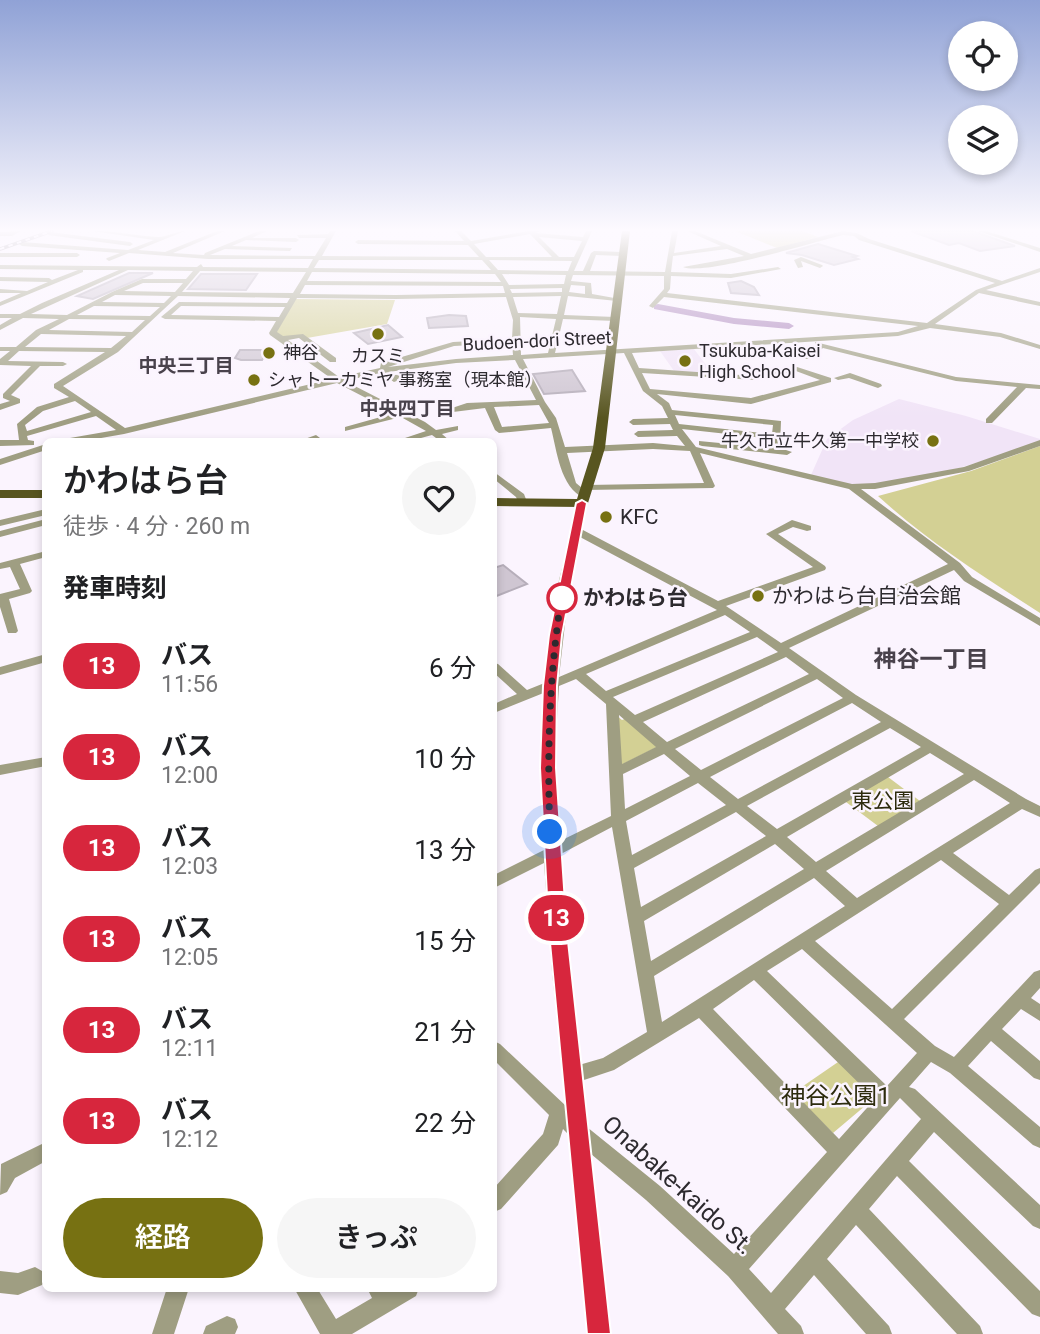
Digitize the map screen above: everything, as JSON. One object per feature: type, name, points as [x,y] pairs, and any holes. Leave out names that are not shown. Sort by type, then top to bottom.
[{"type":"main road","points":[[497,502],[584,496],[599,448],[618,293]]},
{"type":"main road","points":[[0,494],[42,494]]},
{"type":"street","points":[[1,303],[23,293]]},
{"type":"street","points":[[0,328],[73,293]]},
{"type":"street","points":[[0,363],[39,332],[113,293]]},
{"type":"street","points":[[130,293],[396,297],[509,296],[527,293]]},
{"type":"street","points":[[551,355],[566,293]]},
{"type":"street","points":[[582,293],[617,299]]},
{"type":"street","name":"Budoen-dori Street","points":[[94,438],[127,434],[383,369],[456,361],[898,334],[927,326],[974,293]]},
{"type":"street","points":[[989,293],[1040,304]]},
{"type":"street","points":[[127,434],[57,386],[116,350],[178,294]]},
{"type":"street","points":[[294,295],[273,333],[338,380],[442,438]]},
{"type":"street","points":[[653,306],[662,295],[1001,335],[1040,347]]},
{"type":"street","points":[[509,296],[516,315],[515,341],[519,357],[555,425],[572,484],[584,496],[710,486],[666,405],[650,395],[627,351]]},
{"type":"street","points":[[90,304],[165,305]]},
{"type":"street","points":[[281,319],[165,317],[179,304],[289,305]]},
{"type":"street","points":[[516,315],[615,318]]},
{"type":"street","points":[[0,316],[151,318]]},
{"type":"street","points":[[39,332],[134,334]]},
{"type":"street","points":[[280,339],[300,336],[333,360],[316,365]]},
{"type":"street","points":[[426,376],[392,379],[383,369],[386,365],[453,344],[515,341]]},
{"type":"street","points":[[807,341],[878,360],[897,371],[1040,387]]},
{"type":"street","points":[[453,344],[456,361]]},
{"type":"street","points":[[805,357],[822,345]]},
{"type":"street","points":[[0,349],[116,350]]},
{"type":"street","points":[[63,364],[75,350]]},
{"type":"street","points":[[0,363],[63,364]]},
{"type":"street","points":[[0,407],[17,401],[6,396],[38,363]]},
{"type":"street","points":[[796,363],[838,378]]},
{"type":"street","points":[[63,364],[66,369],[80,373]]},
{"type":"street","points":[[423,364],[431,386]]},
{"type":"street","points":[[636,370],[755,378],[797,369],[827,381]]},
{"type":"street","points":[[692,374],[703,396]]},
{"type":"street","points":[[650,395],[703,396],[751,401],[850,375],[878,386]]},
{"type":"street","points":[[989,421],[1024,385]]},
{"type":"street","points":[[650,395],[761,408]]},
{"type":"street","points":[[23,439],[21,424],[40,409],[76,398]]},
{"type":"street","points":[[453,409],[541,402]]},
{"type":"street","points":[[715,449],[725,405]]},
{"type":"street","points":[[489,406],[499,430],[555,425]]},
{"type":"street","points":[[0,443],[23,439],[96,413]]},
{"type":"street","points":[[348,429],[401,414]]},
{"type":"street","points":[[562,450],[643,447],[679,430],[723,417],[778,423],[775,450]]},
{"type":"street","points":[[643,447],[631,419],[679,430],[715,449],[852,487],[875,486],[966,469],[1040,443]]},
{"type":"street","points":[[413,438],[454,428]]},
{"type":"street","points":[[638,434],[679,430],[776,437]]},
{"type":"street","points":[[23,439],[42,444]]},
{"type":"street","points":[[0,462],[42,446]]},
{"type":"street","points":[[715,449],[787,452]]},
{"type":"street","points":[[497,477],[521,496],[522,502]]},
{"type":"street","points":[[852,487],[956,565],[968,579],[1040,623]]},
{"type":"street","points":[[584,496],[557,623],[550,686],[548,768],[551,853],[599,1334]]},
{"type":"street","points":[[0,523],[42,513]]},
{"type":"street","points":[[0,534],[42,523]]},
{"type":"street","points":[[497,708],[722,607],[821,568],[771,534],[792,523],[807,528]]},
{"type":"street","points":[[575,530],[722,607],[852,698],[1021,803],[1040,812]]},
{"type":"street","points":[[0,566],[42,555]]},
{"type":"street","points":[[12,631],[2,598],[26,591],[14,562]]},
{"type":"street","points":[[634,721],[956,565]]},
{"type":"street","points":[[608,700],[758,633]]},
{"type":"street","points":[[0,671],[42,659]]},
{"type":"street","points":[[497,670],[525,695]]},
{"type":"street","points":[[577,673],[699,776],[777,837],[856,906]]},
{"type":"street","points":[[616,772],[818,674]]},
{"type":"street","points":[[497,880],[852,698]]},
{"type":"street","points":[[608,700],[618,818],[656,1035]]},
{"type":"street","points":[[627,865],[891,722]]},
{"type":"street","points":[[636,918],[930,747]]},
{"type":"street","points":[[0,770],[42,762]]},
{"type":"street","points":[[645,973],[974,774]]},
{"type":"street","points":[[572,1076],[608,1064],[701,1008],[755,970],[1021,803]]},
{"type":"street","points":[[942,853],[1010,904]]},
{"type":"street","points":[[894,1019],[1040,874]]},
{"type":"street","points":[[803,940],[929,1052],[956,1067],[1040,1139]]},
{"type":"street","points":[[755,970],[887,1098]]},
{"type":"street","points":[[956,1067],[1040,977]]},
{"type":"street","points":[[1020,999],[1040,1014]]},
{"type":"street","points":[[701,1008],[839,1152]]},
{"type":"street","points":[[991,1030],[1040,1072]]},
{"type":"street","name":"Onabake-kaido St.","points":[[497,1052],[579,1132],[653,1194],[735,1269],[793,1334]]},
{"type":"street","points":[[735,1269],[929,1052]]},
{"type":"street","points":[[908,1095],[1040,1219]]},
{"type":"street","points":[[497,1199],[551,1139],[559,1111]]},
{"type":"street","points":[[771,1310],[933,1119]]},
{"type":"street","points":[[0,1185],[8,1171],[42,1153]]},
{"type":"street","points":[[897,1162],[1040,1306]]},
{"type":"street","points":[[856,1210],[972,1334]]},
{"type":"street","points":[[814,1260],[881,1334]]},
{"type":"street","points":[[0,1282],[18,1284],[35,1278]]},
{"type":"street","points":[[163,1334],[177,1292]]},
{"type":"street","points":[[307,1292],[332,1334],[382,1295]]},
{"type":"shaded area","name":"Tsukuba-Kaisei High School","points":[[694,349],[713,374],[674,371],[660,351]]},
{"type":"shaded area","name":"牛久市立牛久第一中学校","points":[[899,399],[1040,439],[1040,443],[956,469],[875,485],[848,484],[811,475],[827,439],[853,420]]},
{"type":"green space","points":[[295,299],[395,300],[387,324],[307,338],[301,335],[282,337],[276,333]]},
{"type":"green space","points":[[1040,446],[1040,613],[936,543],[878,496],[971,471]]},
{"type":"green space","points":[[616,715],[622,720],[627,718],[659,746],[619,766]]},
{"type":"green space","name":"東公園","points":[[884,774],[924,804],[882,829],[842,799]]},
{"type":"green space","name":"神谷公園1","points":[[841,1060],[878,1095],[833,1133],[793,1093]]},
{"type":"building","points":[[83,293],[106,293],[93,299],[77,296]]},
{"type":"building","points":[[466,316],[468,326],[429,328],[427,318]]},
{"type":"building","name":"カスミ","points":[[388,325],[402,337],[368,344],[354,333]]},
{"type":"building","points":[[240,350],[268,350],[262,360],[241,360],[235,358]]},
{"type":"building","points":[[572,370],[585,391],[544,394],[533,374]]},
{"type":"building","points":[[503,565],[527,584],[497,596],[497,567]]},
{"type":"waterway","points":[[658,307],[734,321],[789,326]]},
{"type":"bus line","name":"13","points":[[582,503],[565,574],[555,635],[550,686],[548,768],[551,853],[568,1044],[599,1334]]},
{"type":"place","name":"カスミ","points":[[378,334]]},
{"type":"place","name":"神谷","points":[[269,353]]},
{"type":"place","name":"Tsukuba-Kaisei High School","points":[[685,361]]},
{"type":"place","name":"シャトーカミヤ 事務室（現本館）","points":[[254,380]]},
{"type":"place","name":"牛久市立牛久第一中学校","points":[[933,441]]},
{"type":"place","name":"KFC","points":[[606,517]]},
{"type":"place","name":"かわはら台自治会館","points":[[758,596]]},
{"type":"place","name":"かわはら台","points":[[562,598]]},
{"type":"district","name":"中央三丁目","points":[[186,365]]},
{"type":"district","name":"中央四丁目","points":[[407,408]]},
{"type":"district","name":"神谷一丁目","points":[[931,659]]},
{"type":"route","points":[[550,832],[550,686],[562,594],[562,598]]}]
